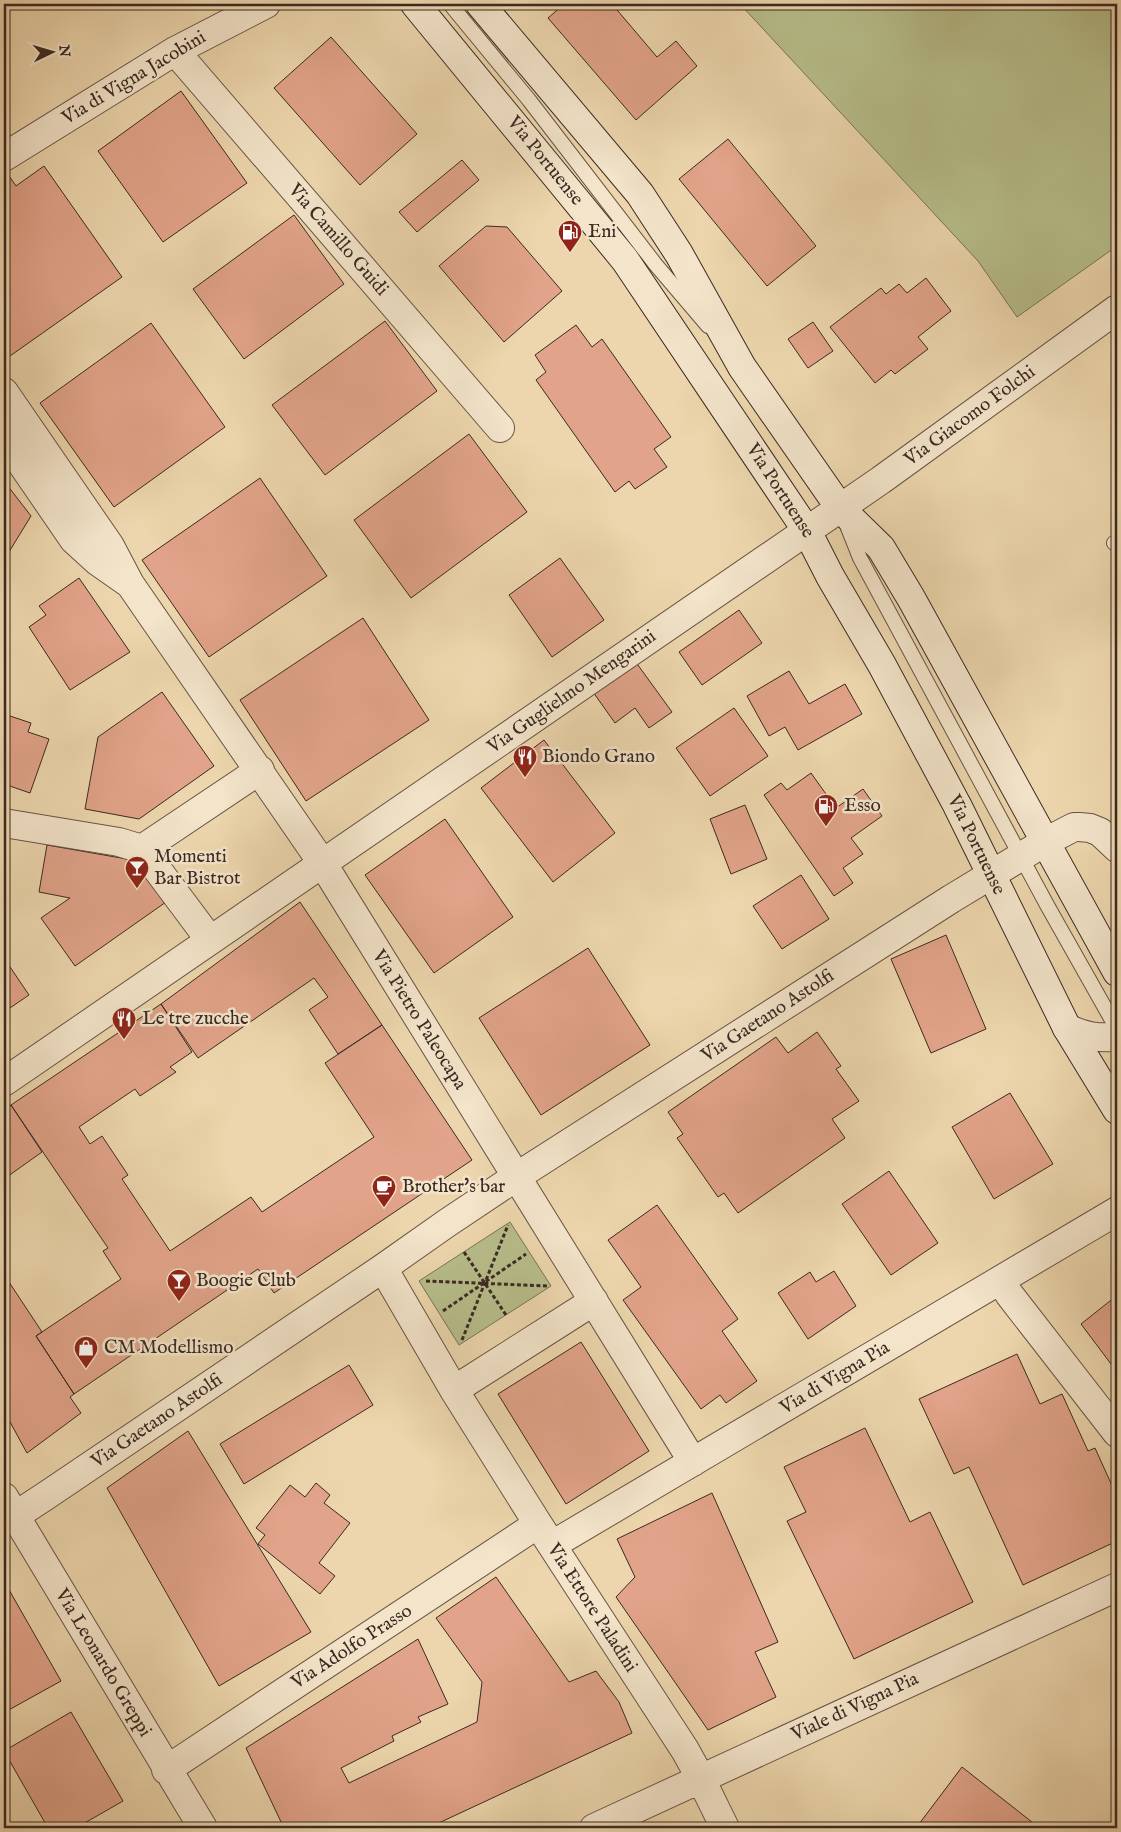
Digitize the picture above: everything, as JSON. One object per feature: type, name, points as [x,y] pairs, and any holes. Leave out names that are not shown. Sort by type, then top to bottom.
[{"type":"street","name":"Via di Vigna Jacobini","points":[[4,157],[175,51],[266,4]]},
{"type":"street","name":"Via Portuense","points":[[415,4],[625,260],[823,520],[881,548],[911,598],[1117,972]]},
{"type":"street","name":"Via Portuense","points":[[480,4],[640,194],[680,254],[823,520],[830,576],[882,665],[957,806],[1067,1028],[1117,1110]]},
{"type":"street","name":"Via Camillo Guidi","points":[[175,51],[500,428]]},
{"type":"street","name":"Via Giacomo Folchi","points":[[823,520],[984,407],[1117,309]]},
{"type":"street","points":[[4,392],[110,546],[130,584]]},
{"type":"street","points":[[4,438],[74,540],[97,561],[130,584]]},
{"type":"street","name":"Via Guglielmo Mengarini","points":[[210,940],[823,520]]},
{"type":"street","name":"Via Pietro Paleocapa","points":[[130,584],[323,864],[693,1462]]},
{"type":"street","points":[[142,849],[260,770]]},
{"type":"street","points":[[4,823],[118,842],[142,849],[210,940],[4,1082]]},
{"type":"street","name":"Via Portuense","points":[[1021,856],[1079,826],[1100,832],[1117,848]]},
{"type":"street","name":"Via Gaetano Astolfi","points":[[7,1511],[384,1268],[446,1223],[516,1177],[1021,856]]},
{"type":"street","points":[[1067,1028],[1096,1038],[1117,1036]]},
{"type":"street","name":"Via di Vigna Pia","points":[[545,1534],[693,1462],[1117,1211]]},
{"type":"street","name":"Via Ettore Paladini","points":[[384,1268],[454,1390],[685,1750],[725,1828]]},
{"type":"street","points":[[1009,1294],[1117,1433]]},
{"type":"street","points":[[454,1390],[594,1301]]},
{"type":"street","name":"Via Leonardo Greppi","points":[[7,1511],[203,1828]]},
{"type":"street","name":"Via Adolfo Prasso","points":[[166,1770],[545,1534]]},
{"type":"street","name":"Viale di Vigna Pia","points":[[594,1828],[1117,1587]]},
{"type":"lane","name":"Via Portuense","points":[[450,4],[530,100],[656,265],[742,367]]},
{"type":"lane","name":"Via Portuense","points":[[823,520],[860,558],[1117,1029]]},
{"type":"path","points":[[460,1344],[510,1222]]},
{"type":"path","points":[[464,1252],[506,1315]]},
{"type":"path","points":[[440,1313],[529,1252]]},
{"type":"path","points":[[419,1281],[551,1286]]},
{"type":"green space","points":[[740,4],[1117,4],[1117,246],[1017,317],[978,261]]},
{"type":"green space","points":[[510,1222],[551,1286],[459,1345],[419,1281]]},
{"type":"building","points":[[564,4],[612,4],[657,57],[676,41],[697,66],[636,120],[548,18]]},
{"type":"building","points":[[331,37],[417,134],[360,185],[274,88]]},
{"type":"building","points":[[181,91],[247,183],[163,242],[98,151]]},
{"type":"building","points":[[728,139],[816,246],[767,286],[679,179]]},
{"type":"building","points":[[462,160],[479,180],[417,232],[399,212]]},
{"type":"building","points":[[44,166],[122,277],[10,356],[4,347],[4,175],[7,173],[16,186]]},
{"type":"building","points":[[294,215],[344,284],[244,359],[193,289]]},
{"type":"building","points":[[486,226],[507,227],[562,291],[504,342],[439,266]]},
{"type":"building","points":[[926,278],[951,311],[918,337],[928,349],[895,374],[891,370],[875,383],[830,327],[881,288],[886,294],[899,284],[907,293]]},
{"type":"building","points":[[385,321],[437,391],[325,475],[272,405]]},
{"type":"building","points":[[813,322],[833,351],[808,368],[788,339]]},
{"type":"building","points":[[151,323],[225,427],[114,507],[40,403]]},
{"type":"building","points":[[576,325],[592,347],[602,339],[671,437],[654,449],[667,467],[635,489],[629,481],[615,492],[536,380],[546,372],[535,355]]},
{"type":"building","points":[[469,434],[527,512],[411,598],[354,520]]},
{"type":"building","points":[[260,478],[327,576],[209,657],[142,560]]},
{"type":"building","points":[[4,481],[31,516],[4,560]]},
{"type":"building","points":[[560,558],[604,620],[552,657],[509,595]]},
{"type":"building","points":[[79,578],[130,652],[70,690],[29,627],[46,615],[39,606]]},
{"type":"building","points":[[739,610],[762,643],[702,685],[679,652]]},
{"type":"building","points":[[363,618],[429,720],[306,801],[240,700]]},
{"type":"building","points":[[635,661],[672,712],[649,728],[635,708],[615,723],[593,692]]},
{"type":"building","points":[[789,671],[809,704],[845,684],[862,714],[798,750],[785,727],[769,736],[747,696]]},
{"type":"building","points":[[162,692],[214,766],[139,819],[85,809],[98,737]]},
{"type":"building","points":[[734,708],[768,756],[710,796],[676,748]]},
{"type":"building","points":[[4,714],[31,723],[28,732],[49,739],[30,793],[4,784]]},
{"type":"building","points":[[544,740],[615,833],[553,882],[481,788]]},
{"type":"building","name":"Esso","points":[[811,773],[836,808],[863,789],[882,816],[851,838],[863,854],[843,868],[853,883],[834,896],[764,795],[781,783],[787,790]]},
{"type":"building","points":[[745,805],[767,859],[731,874],[710,819]]},
{"type":"building","points":[[445,819],[513,917],[434,973],[365,875]]},
{"type":"building","points":[[47,845],[138,861],[166,902],[75,966],[41,918],[70,898],[39,892]]},
{"type":"building","points":[[801,875],[829,919],[782,949],[753,906]]},
{"type":"building","points":[[300,902],[382,1025],[338,1054],[309,1010],[328,997],[314,978],[198,1058],[161,1004]]},
{"type":"building","points":[[946,935],[986,1029],[931,1053],[891,959]]},
{"type":"building","points":[[588,948],[650,1045],[541,1115],[479,1018]]},
{"type":"building","points":[[4,958],[29,995],[4,1012]]},
{"type":"building","points":[[161,1004],[192,1052],[170,1067],[176,1072],[140,1096],[135,1089],[79,1127],[90,1144],[102,1136],[128,1175],[122,1179],[170,1251],[251,1197],[262,1212],[374,1137],[325,1063],[382,1025],[472,1160],[274,1293],[258,1269],[74,1394],[36,1336],[121,1279],[103,1251],[108,1248],[11,1105]]},
{"type":"building","points":[[817,1032],[841,1066],[836,1069],[859,1101],[832,1119],[845,1138],[738,1213],[724,1193],[718,1197],[677,1138],[683,1134],[668,1112],[776,1037],[788,1053]]},
{"type":"building","points":[[1010,1093],[1053,1164],[994,1199],[952,1127]]},
{"type":"building","points":[[11,1105],[42,1152],[4,1179],[4,1110]]},
{"type":"building","points":[[889,1171],[938,1243],[891,1275],[842,1204]]},
{"type":"building","points":[[657,1205],[738,1319],[722,1331],[757,1381],[726,1403],[720,1395],[701,1409],[623,1300],[641,1287],[608,1240]]},
{"type":"building","points":[[834,1271],[856,1306],[808,1339],[778,1293],[810,1272],[816,1282]]},
{"type":"building","points":[[5,1276],[42,1332],[36,1336],[74,1394],[70,1397],[81,1413],[27,1453],[4,1411]]},
{"type":"building","points":[[1115,1297],[1117,1300],[1117,1372],[1081,1324]]},
{"type":"building","points":[[581,1342],[649,1451],[566,1504],[498,1394]]},
{"type":"building","points":[[1017,1354],[1040,1404],[1062,1394],[1088,1451],[1095,1448],[1114,1490],[1117,1488],[1117,1541],[1023,1585],[969,1467],[954,1474],[919,1399]]},
{"type":"building","points":[[349,1365],[373,1405],[244,1484],[220,1444]]},
{"type":"building","points":[[865,1428],[910,1522],[930,1512],[973,1602],[854,1659],[787,1521],[806,1512],[784,1467]]},
{"type":"building","points":[[188,1431],[311,1632],[219,1686],[107,1488]]},
{"type":"building","points":[[316,1483],[330,1495],[324,1503],[350,1523],[319,1563],[335,1576],[320,1594],[258,1544],[265,1535],[256,1528],[290,1485],[305,1497]]},
{"type":"building","points":[[712,1493],[778,1642],[755,1652],[776,1697],[708,1730],[616,1597],[635,1577],[617,1539]]},
{"type":"building","points":[[496,1577],[569,1682],[596,1671],[619,1702],[632,1733],[428,1828],[272,1828],[282,1824],[246,1748],[418,1639],[448,1704],[418,1717],[421,1722],[392,1736],[394,1741],[341,1768],[349,1783],[477,1722],[482,1682],[436,1618]]},
{"type":"building","points":[[4,1587],[8,1588],[61,1681],[5,1712],[4,1709]]},
{"type":"building","points":[[71,1712],[123,1801],[76,1828],[48,1828],[4,1751]]},
{"type":"building","points":[[962,1767],[1037,1826],[1035,1828],[916,1828]]},
{"type":"place","name":"Eni","points":[[570,253]]},
{"type":"place","name":"Biondo Grano","points":[[525,778]]},
{"type":"place","name":"Esso","points":[[826,827]]},
{"type":"place","name":"Momenti Bar Bistrot","points":[[137,889]]},
{"type":"place","name":"Le tre zucche","points":[[124,1040]]},
{"type":"place","name":"Brother's bar","points":[[384,1208]]},
{"type":"place","name":"Boogie Club","points":[[179,1302]]},
{"type":"place","name":"CM Modellismo","points":[[86,1369]]}]
